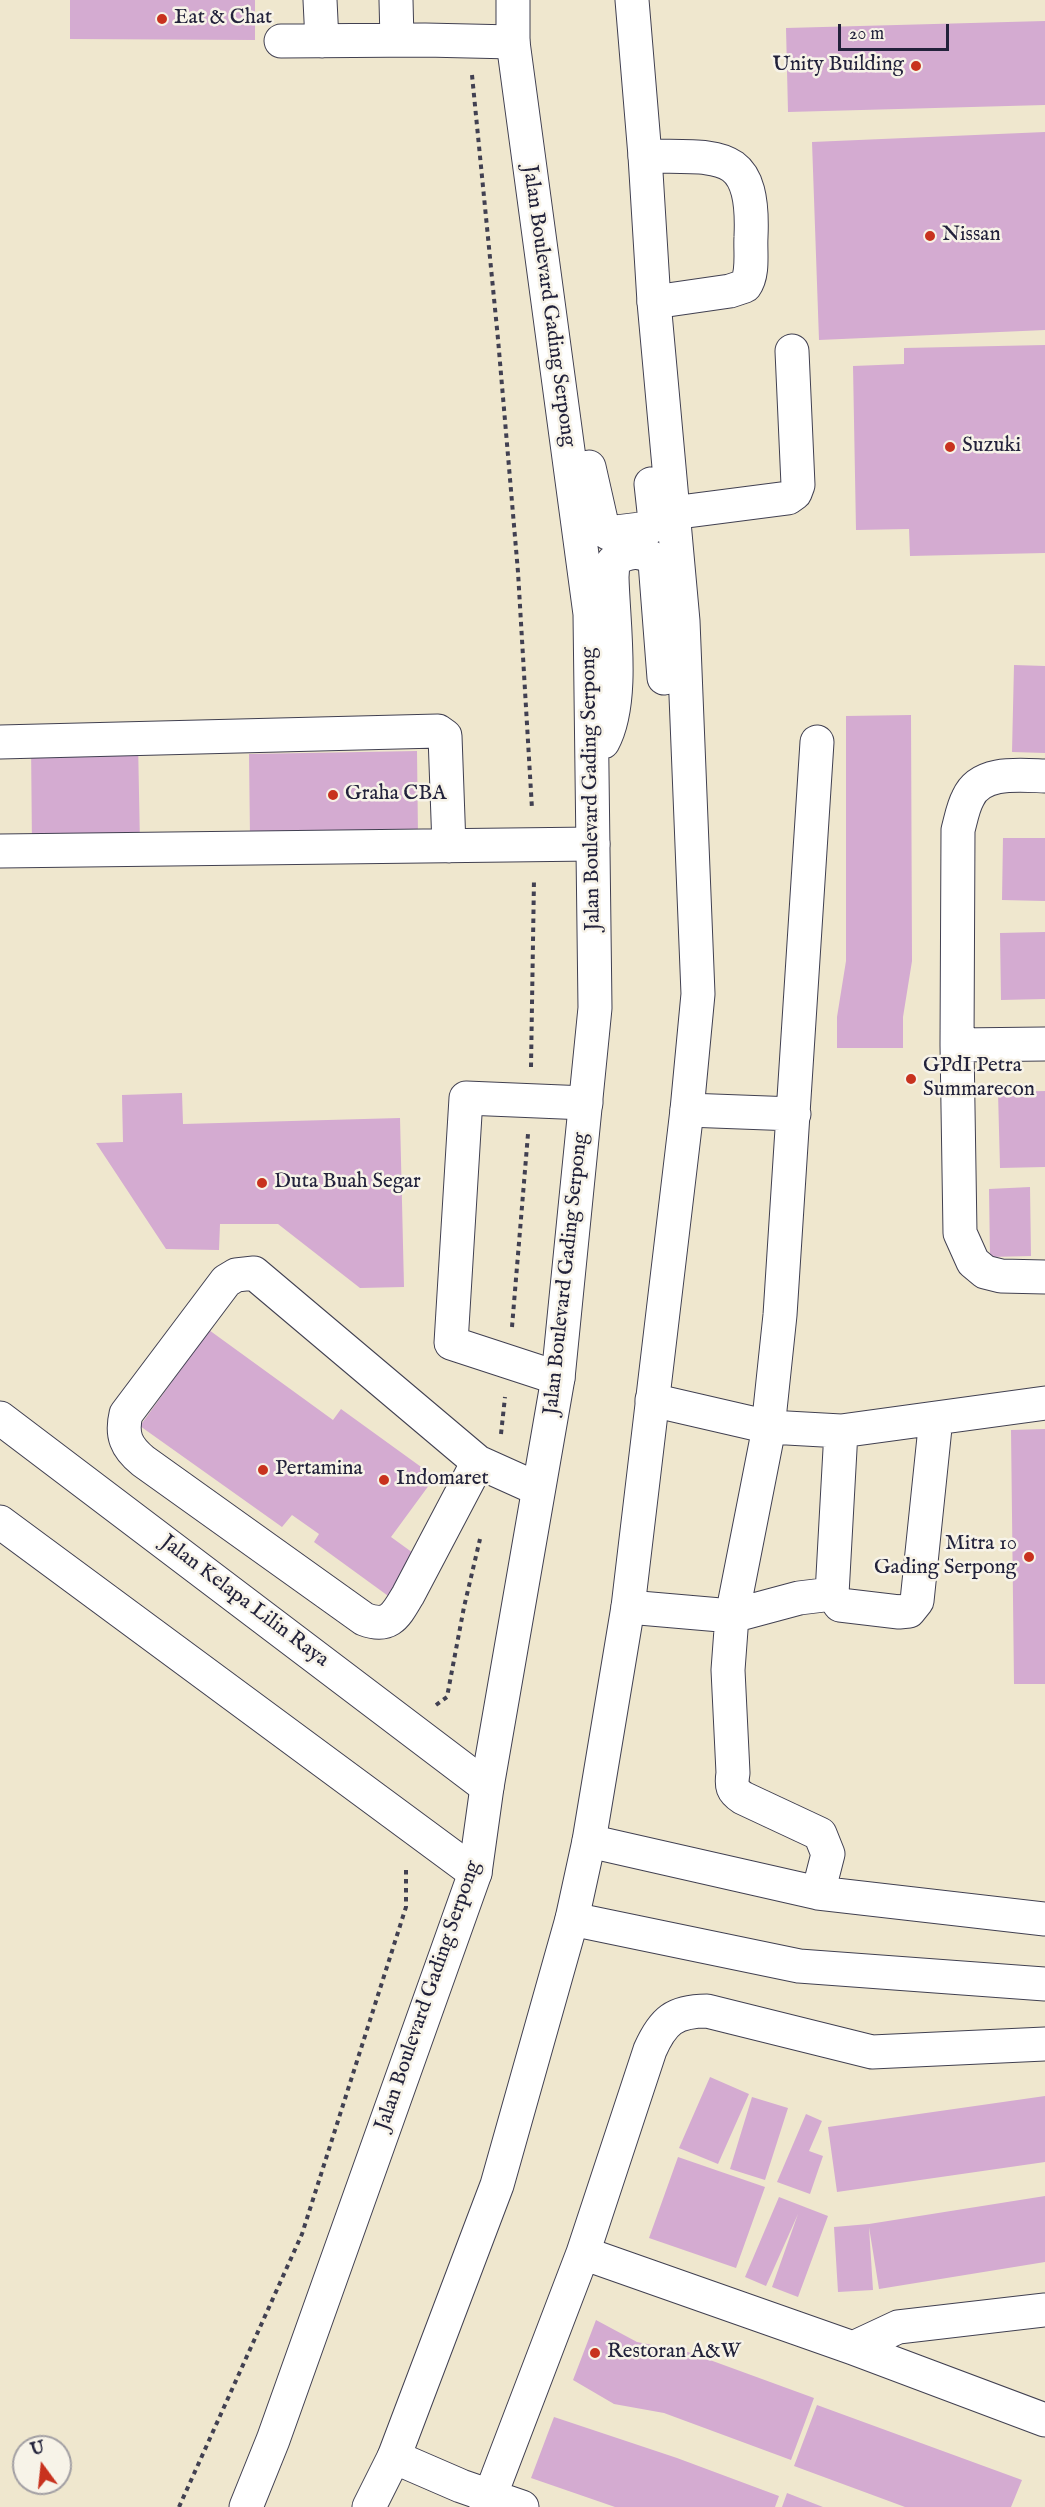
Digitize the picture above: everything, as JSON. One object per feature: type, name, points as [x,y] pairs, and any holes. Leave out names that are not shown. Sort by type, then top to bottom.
[{"type":"main road","points":[[320,0],[322,41]]},
{"type":"main road","points":[[396,0],[397,40]]},
{"type":"main road","name":"Jalan Boulevard Gading Serpong","points":[[246,2507],[273,2440],[475,1873],[487,1786],[558,1378],[595,1008],[590,614],[513,42],[513,0]]},
{"type":"main road","points":[[369,2507],[394,2457],[497,2186],[572,1919],[589,1841],[628,1607],[687,1110],[698,994],[683,621],[654,302],[632,0]]},
{"type":"main road","points":[[282,41],[513,42]]},
{"type":"main road","points":[[645,156],[714,158],[728,163],[740,172],[749,188],[752,207],[749,274],[745,286],[730,291],[654,302]]},
{"type":"main road","points":[[543,264],[563,303],[581,430],[603,529],[613,534],[649,528],[655,521],[642,379],[638,275],[650,229]]},
{"type":"main road","points":[[672,513],[788,498],[795,493],[798,485],[792,351]]},
{"type":"main road","points":[[592,762],[608,732],[616,685],[613,562],[621,555],[638,552],[649,555],[655,562],[665,696],[672,719],[688,749]]},
{"type":"main road","points":[[0,742],[438,731],[445,736],[449,846]]},
{"type":"main road","points":[[817,742],[780,1315],[769,1427],[732,1616],[728,1671],[732,1785],[735,1793],[820,1834],[828,1854],[818,1893]]},
{"type":"main road","points":[[1045,776],[998,777],[983,780],[968,796],[958,830],[957,1045],[960,1233],[973,1262],[985,1272],[1001,1276],[1045,1277]]},
{"type":"main road","points":[[0,851],[593,844]]},
{"type":"main road","points":[[957,1045],[1045,1044]]},
{"type":"main road","points":[[558,1378],[451,1342],[466,1098],[586,1103]]},
{"type":"main road","points":[[687,1110],[794,1114]]},
{"type":"main road","points":[[487,1466],[396,1614],[389,1621],[381,1623],[364,1619],[131,1451],[123,1432],[126,1414],[226,1281],[236,1275],[254,1273],[487,1466],[538,1489]]},
{"type":"main road","points":[[652,1400],[769,1427],[841,1431],[1045,1403]]},
{"type":"main road","name":"Jalan Kelapa Lilin Raya","points":[[0,1418],[487,1786]]},
{"type":"main road","points":[[841,1431],[832,1594],[840,1605],[899,1612],[909,1611],[917,1601],[936,1418]]},
{"type":"main road","points":[[156,1534],[190,1494]]},
{"type":"main road","points":[[0,1522],[475,1873]]},
{"type":"main road","points":[[628,1607],[732,1616],[799,1598],[832,1594]]},
{"type":"main road","points":[[589,1841],[818,1893],[1045,1919]]},
{"type":"main road","points":[[572,1919],[799,1966],[1045,1984]]},
{"type":"main road","points":[[488,2501],[583,2253],[650,2049],[669,2019],[691,2011],[707,2011],[872,2052],[1045,2044]]},
{"type":"main road","points":[[583,2253],[854,2348],[1045,2420]]},
{"type":"main road","points":[[854,2348],[898,2327],[1045,2310]]},
{"type":"main road","points":[[394,2457],[461,2486],[488,2501],[522,2507]]},
{"type":"path","points":[[468,41],[497,328],[517,561],[535,845],[531,1101],[518,1236],[510,1362],[487,1466]]},
{"type":"path","points":[[390,1713],[400,1701],[419,1706],[439,1705],[447,1697],[480,1538]]},
{"type":"path","points":[[179,2507],[302,2234],[406,1907],[406,1863]]},
{"type":"building","name":"Eat & Chat","points":[[70,0],[255,0],[255,40],[70,39]]},
{"type":"building","name":"Unity Building","points":[[1045,21],[1045,105],[788,112],[786,28]]},
{"type":"building","name":"Nissan","points":[[1045,132],[1045,330],[819,340],[812,142]]},
{"type":"building","name":"Suzuki","points":[[1045,345],[1045,553],[910,556],[909,529],[856,530],[853,366],[904,364],[904,348]]},
{"type":"building","points":[[1014,665],[1045,666],[1045,753],[1012,752]]},
{"type":"building","points":[[911,715],[912,961],[903,1017],[903,1048],[837,1048],[837,1017],[846,961],[846,716]]},
{"type":"building","points":[[138,741],[140,845],[32,847],[31,743]]},
{"type":"building","name":"Graha CBA","points":[[417,751],[418,836],[250,838],[249,754]]},
{"type":"building","points":[[1003,838],[1045,838],[1045,901],[1002,900]]},
{"type":"building","points":[[1045,932],[1045,999],[1001,1000],[1000,933]]},
{"type":"building","points":[[1045,1091],[1045,1167],[1000,1168],[998,1092]]},
{"type":"building","name":"Duta Buah Segar","points":[[182,1093],[183,1124],[400,1118],[404,1287],[360,1288],[278,1224],[220,1224],[219,1250],[166,1249],[96,1143],[123,1142],[122,1095]]},
{"type":"building","points":[[1030,1187],[1031,1256],[990,1257],[989,1189]]},
{"type":"building","name":"Pertamina","points":[[209,1330],[333,1420],[341,1409],[435,1477],[391,1537],[420,1558],[391,1598],[314,1542],[319,1534],[292,1515],[282,1527],[140,1426]]},
{"type":"building","name":"Mitra 10 Gading Serpong","points":[[1045,1429],[1045,1684],[1014,1684],[1011,1430]]},
{"type":"building","points":[[710,2077],[749,2094],[718,2164],[679,2148]]},
{"type":"building","points":[[1045,2096],[1045,2162],[837,2192],[828,2127]]},
{"type":"building","points":[[752,2097],[788,2108],[765,2180],[730,2169]]},
{"type":"building","points":[[806,2114],[822,2121],[809,2151],[823,2156],[810,2194],[777,2182]]},
{"type":"building","points":[[678,2157],[765,2187],[736,2268],[649,2238]]},
{"type":"building","points":[[1045,2196],[1045,2262],[879,2289],[869,2227],[873,2290],[838,2292],[834,2227],[869,2224]]},
{"type":"building","points":[[779,2197],[828,2216],[798,2297],[772,2287],[798,2214],[766,2286],[745,2277]]},
{"type":"building","points":[[596,2320],[637,2342],[688,2352],[814,2398],[791,2460],[664,2413],[614,2404],[573,2380]]},
{"type":"building","points":[[817,2405],[1022,2480],[1011,2507],[905,2507],[794,2466]]},
{"type":"building","points":[[554,2417],[677,2458],[779,2496],[775,2507],[615,2507],[531,2478]]},
{"type":"building","points":[[787,2493],[823,2507],[782,2507]]},
{"type":"place","name":"Eat & Chat","points":[[162,19]]},
{"type":"place","name":"Unity Building","points":[[916,66]]},
{"type":"place","name":"Nissan","points":[[930,236]]},
{"type":"place","name":"Suzuki","points":[[950,447]]},
{"type":"place","name":"Graha CBA","points":[[333,795]]},
{"type":"place","name":"GPdI Petra Summarecon","points":[[911,1079]]},
{"type":"place","name":"Duta Buah Segar","points":[[262,1183]]},
{"type":"place","name":"Pertamina","points":[[263,1470]]},
{"type":"place","name":"Indomaret","points":[[384,1480]]},
{"type":"place","name":"Mitra 10 Gading Serpong","points":[[1029,1557]]},
{"type":"place","name":"Restoran A&W","points":[[595,2353]]}]
